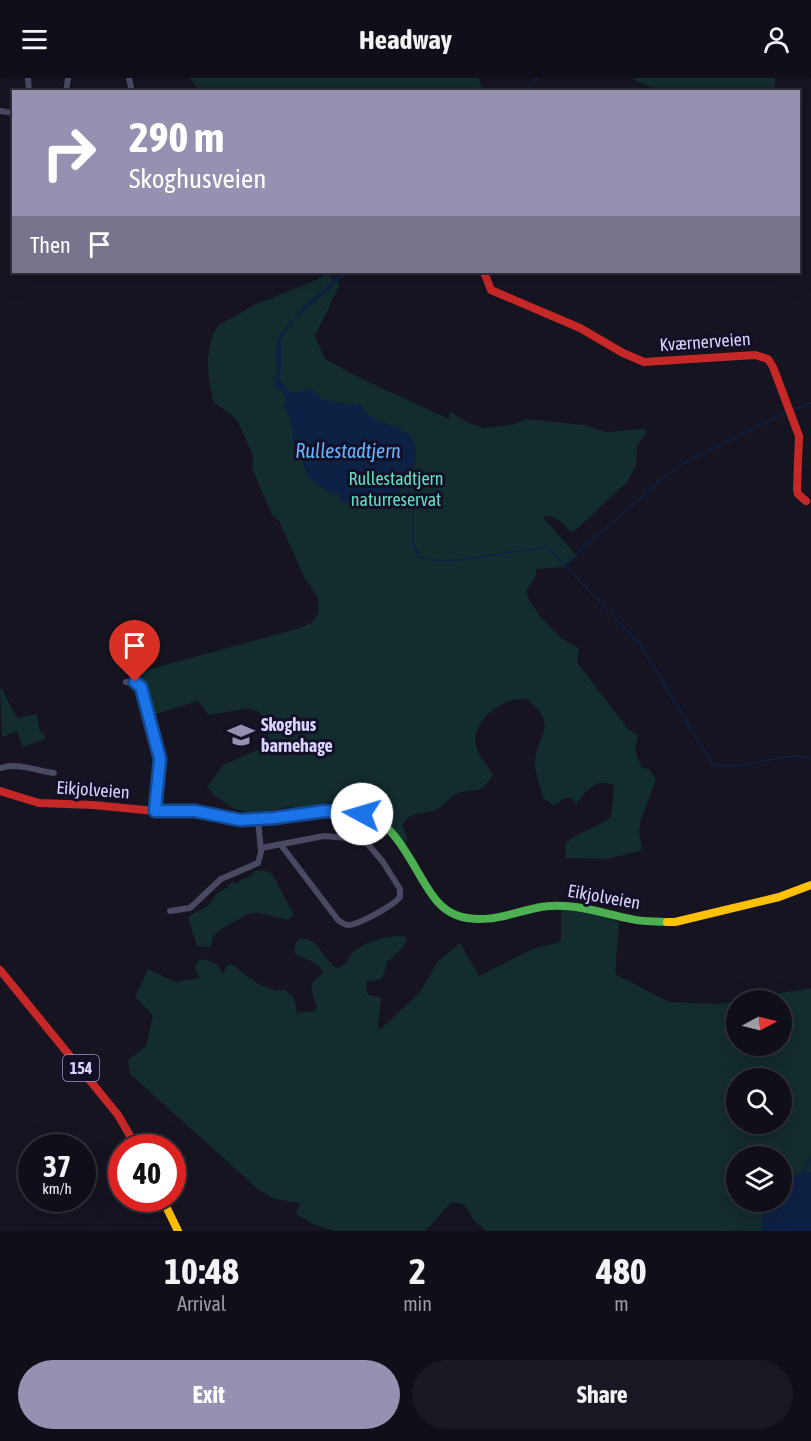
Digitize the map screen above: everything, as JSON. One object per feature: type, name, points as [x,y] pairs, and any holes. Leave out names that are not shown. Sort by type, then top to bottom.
[{"type":"street","name":"Kværnerveien","points":[[484,273],[491,290],[580,328],[639,360],[660,362],[755,355],[768,359],[798,431],[800,450],[797,489],[798,494],[806,501]]},
{"type":"street","points":[[126,682],[135,682],[141,687],[160,759],[155,811]]},
{"type":"street","points":[[0,769],[12,764],[36,771],[54,773]]},
{"type":"street","name":"Eikjolveien","points":[[0,791],[39,802],[155,811],[189,811],[224,818],[258,819],[325,811],[362,814],[375,818],[396,838],[437,903],[456,915],[477,919],[567,905],[634,920],[675,922],[779,897],[811,885]]},
{"type":"street","points":[[170,911],[190,908],[221,879],[256,864],[261,856],[258,819]]},
{"type":"street","points":[[261,848],[324,836],[363,840],[379,857],[396,882],[400,889],[400,897],[392,905],[354,924],[345,924],[338,920],[281,845]]},
{"type":"street","name":"154","points":[[0,970],[106,1099],[128,1134]]},
{"type":"street","points":[[169,1212],[178,1231]]},
{"type":"green space","points":[[189,78],[479,78],[483,90],[199,90]]},
{"type":"green space","points":[[633,78],[775,78],[775,90],[668,90],[643,84]]},
{"type":"green space","name":"Rullestadtjern naturreservat","points":[[327,274],[340,284],[315,336],[325,359],[362,379],[449,419],[450,411],[466,422],[484,428],[512,425],[526,419],[583,425],[606,432],[644,429],[647,432],[637,446],[636,466],[627,482],[576,530],[570,532],[558,520],[542,516],[577,556],[564,567],[536,569],[536,576],[526,591],[532,604],[549,626],[566,641],[579,648],[577,661],[579,665],[628,729],[638,735],[636,755],[642,768],[649,769],[656,779],[640,822],[642,849],[640,851],[606,859],[565,858],[566,843],[611,817],[614,786],[608,783],[597,784],[587,791],[576,804],[571,797],[554,805],[543,798],[535,765],[545,725],[537,709],[527,699],[518,699],[498,706],[478,729],[477,749],[493,774],[485,786],[478,790],[458,793],[438,809],[408,818],[402,825],[408,839],[405,843],[381,817],[357,806],[328,802],[310,807],[286,807],[255,814],[232,808],[214,795],[207,787],[223,765],[271,744],[261,713],[249,708],[209,715],[198,701],[153,715],[147,686],[140,672],[300,628],[311,623],[319,613],[318,597],[304,577],[279,521],[272,515],[252,468],[253,456],[238,422],[214,403],[208,362],[211,342],[219,325],[254,305]]},
{"type":"green space","points":[[0,689],[17,718],[37,714],[40,733],[43,732],[45,739],[23,747],[17,731],[2,737]]},
{"type":"green space","points":[[254,871],[267,871],[272,874],[294,915],[288,920],[258,913],[248,914],[213,936],[211,947],[197,946],[189,916],[208,906],[216,894],[227,888],[229,884],[233,882],[238,884],[241,879],[250,877]]},
{"type":"green space","points":[[561,908],[582,910],[619,922],[615,974],[669,1002],[726,1003],[726,1056],[792,1056],[792,991],[811,988],[811,1231],[486,1231],[473,1219],[465,1205],[452,1202],[425,1231],[334,1231],[313,1224],[296,1214],[300,1203],[275,1199],[259,1190],[130,1074],[128,1060],[146,1046],[153,1016],[135,997],[148,969],[175,982],[200,978],[195,968],[198,961],[204,959],[218,965],[224,973],[226,966],[231,964],[260,985],[274,991],[285,990],[294,997],[297,1013],[314,1011],[317,1007],[312,985],[323,972],[315,963],[295,954],[298,940],[310,940],[337,968],[345,963],[354,951],[364,945],[386,938],[405,937],[407,939],[403,948],[387,962],[383,977],[366,982],[367,994],[381,998],[378,1028],[381,1029],[421,991],[438,961],[460,943],[479,976],[532,949],[561,942]]},
{"type":"water","name":"Rullestadtjern","points":[[342,273],[347,273],[295,319],[284,334],[281,340],[279,379],[290,391],[297,392],[307,388],[315,390],[313,394],[318,394],[326,402],[329,400],[335,403],[344,402],[344,405],[348,403],[348,406],[360,403],[367,413],[376,419],[406,432],[413,440],[416,451],[413,472],[403,480],[399,494],[392,501],[377,503],[365,497],[355,504],[341,503],[340,495],[328,492],[307,476],[301,457],[293,444],[292,426],[289,424],[292,419],[283,407],[286,398],[281,390],[274,387],[277,380],[273,380],[278,372],[276,354],[279,336],[304,306]]},
{"type":"water","points":[[804,1171],[811,1173],[811,1231],[761,1231],[764,1212],[792,1212],[792,1177]]},
{"type":"waterway","points":[[527,90],[537,78]]},
{"type":"waterway","points":[[795,409],[811,403]]},
{"type":"waterway","points":[[564,565],[664,477],[684,463],[785,413]]},
{"type":"waterway","points":[[407,480],[413,514],[413,544],[418,554],[426,559],[440,561],[548,548],[640,644],[712,764],[737,765],[791,756],[811,759]]},
{"type":"waterway","points":[[804,1171],[811,1157]]},
{"type":"traffic: fast","points":[[295,815],[351,812],[377,819],[394,835],[434,898],[456,915],[489,919],[541,907],[564,906],[635,920],[667,922]]},
{"type":"traffic: slow","points":[[667,922],[779,897],[811,885]]},
{"type":"traffic: slow","points":[[169,1212],[178,1231]]},
{"type":"traffic: jam","points":[[484,273],[491,290],[580,328],[623,353],[644,362],[755,355],[768,359],[799,436],[797,489],[798,494],[806,501]]},
{"type":"traffic: jam","points":[[0,791],[39,803],[155,811],[189,811],[240,820],[295,815]]},
{"type":"traffic: jam","points":[[0,970],[118,1115],[129,1134]]},
{"type":"place","name":"Skoghus barnehage","points":[[241,735]]},
{"type":"route","points":[[135,682],[141,687],[160,759],[155,811],[195,811],[240,820],[325,811],[362,814]]}]
